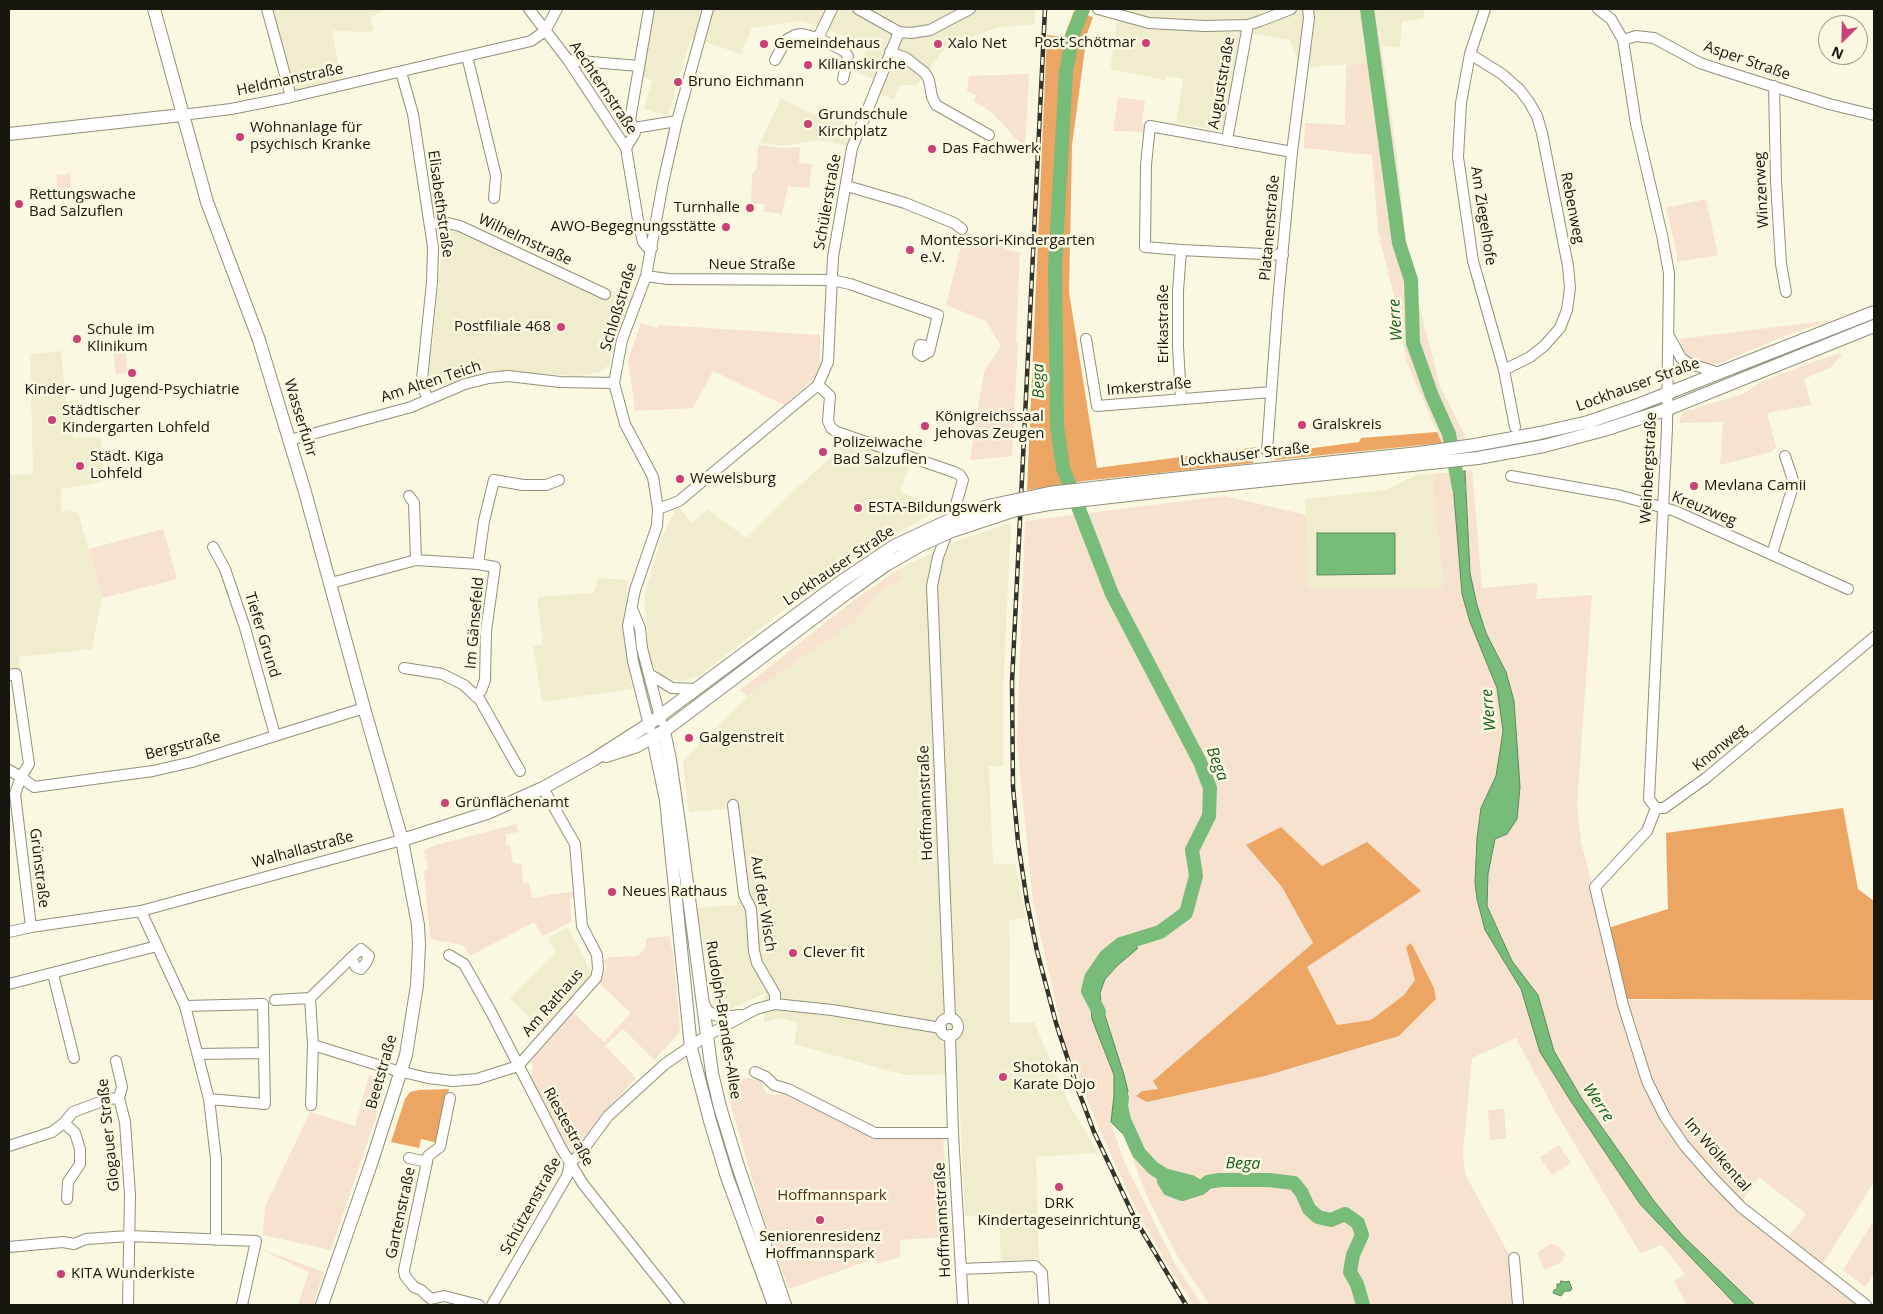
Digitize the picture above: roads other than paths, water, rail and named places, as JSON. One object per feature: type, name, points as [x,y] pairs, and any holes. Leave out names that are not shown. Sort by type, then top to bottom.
[{"type":"main road","name":"Wasserfuhr","points":[[154,9],[215,228],[259,340],[290,440],[402,840]]},
{"type":"main road","name":"Heldmanstraße","points":[[9,134],[182,115]]},
{"type":"main road","name":"Lockhauser Straße","points":[[1420,459],[1476,445],[1540,434],[1588,422],[1668,394],[1874,312]]},
{"type":"main road","name":"Lockhauser Straße","points":[[660,715],[843,588],[919,546],[952,532],[1016,510],[1163,486],[1420,459],[1478,458],[1544,446],[1604,430],[1668,409],[1874,326]]},
{"type":"main road","name":"Lockhauser Straße","points":[[664,731],[843,588]]},
{"type":"main road","name":"Walhallastraße","points":[[402,840],[486,813],[543,788],[593,760],[660,715]]},
{"type":"main road","name":"Walhallastraße","points":[[593,760],[626,750],[664,731]]},
{"type":"main road","name":"Rudolph-Brandes-Allee","points":[[664,731],[680,830],[706,1036],[720,1107],[785,1305]]},
{"type":"main road","name":"Rudolph-Brandes-Allee","points":[[653,738],[666,800],[692,1048],[721,1159],[774,1305]]},
{"type":"main road","name":"Beetstraße","points":[[322,1305],[402,1072],[414,1009],[419,945],[414,898],[402,840]]},
{"type":"street","points":[[267,9],[291,97]]},
{"type":"street","name":"Aechternstraße","points":[[529,9],[568,60],[626,148],[643,242],[647,247],[652,248]]},
{"type":"street","points":[[545,31],[557,9]]},
{"type":"street","points":[[626,148],[635,133],[630,120],[649,9]]},
{"type":"street","name":"Schloßstraße","points":[[653,738],[629,642],[628,626],[635,590],[657,526],[658,509],[653,477],[625,424],[614,383],[622,340],[646,276],[663,183],[677,121],[708,9]]},
{"type":"street","points":[[818,38],[832,9]]},
{"type":"street","points":[[858,9],[899,32],[911,33],[930,30],[970,9]]},
{"type":"street","points":[[1099,9],[1113,11],[1149,23],[1222,26],[1248,25],[1291,9]]},
{"type":"street","name":"Platanenstraße","points":[[1267,451],[1282,255],[1292,152],[1305,57],[1308,9]]},
{"type":"street","name":"Am Ziegelhofe","points":[[1485,9],[1470,54],[1460,103],[1458,157],[1473,261],[1504,370],[1515,426]]},
{"type":"street","points":[[1598,9],[1612,19],[1624,40]]},
{"type":"street","points":[[1612,19],[1618,9]]},
{"type":"street","name":"Auguststraße","points":[[1248,25],[1227,140],[1292,152]]},
{"type":"street","name":"Heldmanstraße","points":[[182,115],[231,109],[402,72],[531,41],[545,31]]},
{"type":"street","name":"Schülerstraße","points":[[658,509],[680,501],[818,385],[828,362],[833,257],[852,148],[899,32]]},
{"type":"street","points":[[776,60],[786,40],[795,35],[802,34],[818,38],[844,50],[848,56],[843,80]]},
{"type":"street","name":"Asper Straße","points":[[1624,40],[1636,36],[1654,38],[1700,63],[1849,110],[1874,115]]},
{"type":"street","name":"Weinbergstraße","points":[[1624,40],[1636,124],[1662,235],[1668,273],[1668,409],[1649,800],[1656,808]]},
{"type":"street","points":[[890,52],[906,58],[925,74],[929,80],[932,97],[936,105],[989,135]]},
{"type":"street","name":"Rebenweg","points":[[1470,54],[1502,74],[1520,90],[1537,116],[1542,132],[1568,266],[1570,288],[1567,310],[1560,328],[1544,346],[1530,357],[1504,370]]},
{"type":"street","points":[[467,56],[496,176],[494,198]]},
{"type":"street","points":[[568,60],[638,66]]},
{"type":"street","name":"Elisabethstraße","points":[[402,72],[413,114],[434,259],[422,379],[428,399]]},
{"type":"street","name":"Winzerweg","points":[[1774,86],[1776,177],[1781,264],[1786,292]]},
{"type":"street","points":[[634,128],[677,121]]},
{"type":"street","points":[[1227,140],[1150,126],[1146,165],[1145,247],[1282,255]]},
{"type":"street","points":[[846,186],[912,206],[954,223],[962,229]]},
{"type":"street","name":"Wilhelmstraße","points":[[430,224],[444,222],[460,226],[605,294]]},
{"type":"street","name":"Erikastraße","points":[[1181,250],[1178,291],[1178,346],[1181,399]]},
{"type":"street","name":"Neue Straße","points":[[646,276],[668,279],[831,280],[850,284],[938,315],[930,347]]},
{"type":"street","points":[[1669,336],[1681,358],[1688,363],[1719,373]]},
{"type":"street","name":"Imkerstraße","points":[[1086,339],[1097,406],[1271,392]]},
{"type":"street","name":"Am Alten Teich","points":[[290,440],[411,406],[465,384],[508,376],[560,382],[614,383]]},
{"type":"street","name":"Hoffmannstraße","points":[[818,385],[830,396],[828,421],[831,428],[837,432],[933,464],[960,476],[963,480],[946,538],[938,557],[932,586],[950,1018]]},
{"type":"street","points":[[1772,554],[1794,483],[1785,456]]},
{"type":"street","name":"Kreuzweg","points":[[1511,476],[1618,495],[1675,510],[1848,589]]},
{"type":"street","name":"Im Gänsefeld","points":[[478,564],[484,521],[494,480],[523,485],[546,485],[559,480]]},
{"type":"street","points":[[409,496],[414,503],[416,560]]},
{"type":"street","name":"Tiefer Grund","points":[[213,547],[225,569],[245,628],[275,735]]},
{"type":"street","name":"Im Gänsefeld","points":[[331,583],[416,560],[478,564],[495,568],[486,631],[485,680],[481,691],[476,696]]},
{"type":"street","points":[[632,609],[640,628],[642,648],[664,731]]},
{"type":"street","name":"Knonweg","points":[[1656,808],[1664,808],[1706,778],[1874,637]]},
{"type":"street","points":[[404,668],[442,674],[464,685],[476,696],[520,770]]},
{"type":"street","name":"Grünstraße","points":[[9,675],[16,674],[29,764],[21,777],[15,794],[31,927]]},
{"type":"street","points":[[649,674],[672,688],[696,689]]},
{"type":"street","name":"Bergstraße","points":[[9,770],[34,786],[153,771],[192,762],[364,708]]},
{"type":"street","name":"Am Rathaus","points":[[313,1045],[402,1072],[453,1081],[477,1080],[518,1066],[596,978],[598,969],[597,955],[582,926],[575,844],[543,788]]},
{"type":"street","name":"Auf der Wisch","points":[[733,805],[744,895],[751,909],[754,952],[757,963],[775,994],[775,1004]]},
{"type":"street","name":"Im Wölkental","points":[[1656,808],[1646,831],[1595,887],[1624,1005],[1647,1081],[1666,1117],[1684,1145],[1741,1207],[1866,1305]]},
{"type":"street","name":"Walhallastraße","points":[[9,932],[141,911],[402,840]]},
{"type":"street","points":[[141,911],[185,1006],[209,1099],[216,1158],[216,1240]]},
{"type":"street","points":[[9,984],[157,946]]},
{"type":"street","name":"Riestestraße","points":[[449,955],[464,964],[583,1184],[680,1305]]},
{"type":"street","points":[[275,1000],[310,998],[351,958]]},
{"type":"street","points":[[53,974],[74,1058]]},
{"type":"street","points":[[310,998],[313,1045],[311,1105]]},
{"type":"street","points":[[702,1002],[711,1014],[717,1016],[744,1015]]},
{"type":"street","points":[[185,1006],[263,1004],[265,1104],[209,1099]]},
{"type":"street","points":[[692,1048],[706,1036],[744,1015],[756,1009],[775,1004],[832,1010],[941,1028]]},
{"type":"street","points":[[950,1018],[958,1026],[956,1032],[950,1035],[944,1034],[941,1028],[943,1021],[950,1018]]},
{"type":"street","name":"Hoffmannstraße","points":[[950,1035],[953,1133],[963,1305]]},
{"type":"street","name":"Schützenstraße","points":[[492,1305],[568,1176],[570,1163],[580,1154],[608,1116],[665,1064],[692,1048]]},
{"type":"street","points":[[198,1054],[264,1053]]},
{"type":"street","name":"Glogauer Straße","points":[[116,1061],[122,1087],[119,1098],[125,1122],[130,1196],[128,1305]]},
{"type":"street","points":[[755,1072],[766,1076],[774,1085],[788,1089],[875,1133],[953,1133]]},
{"type":"street","points":[[9,1146],[52,1132],[64,1123],[73,1112],[108,1099],[119,1098]]},
{"type":"street","name":"Gartenstraße","points":[[450,1098],[440,1147],[428,1156],[404,1270],[405,1276],[414,1287],[421,1290],[431,1299],[444,1296],[479,1305]]},
{"type":"street","points":[[64,1123],[75,1133],[80,1149],[80,1164],[68,1182],[67,1199]]},
{"type":"street","name":"Gartenstraße","points":[[409,1158],[427,1162]]},
{"type":"street","points":[[9,1247],[63,1242],[74,1244],[86,1239],[129,1236],[256,1241],[242,1305]]},
{"type":"street","points":[[1514,1258],[1518,1305]]},
{"type":"street","points":[[961,1269],[1035,1266],[1042,1273],[1044,1305]]},
{"type":"waterway","name":"Bega","points":[[1083,9],[1073,34],[1066,72],[1055,266],[1057,426],[1063,468],[1112,594],[1200,762],[1210,788],[1209,816],[1192,850],[1196,876],[1186,913],[1160,932],[1121,944],[1106,956],[1091,978],[1088,991],[1099,1012]]},
{"type":"waterway","name":"Werre","points":[[1367,9],[1399,243],[1411,280],[1413,343],[1432,396],[1449,434],[1459,488]]},
{"type":"waterway","name":"Bega","points":[[1122,1098],[1121,1106],[1124,1120],[1139,1153],[1153,1168],[1164,1175],[1191,1182],[1201,1188],[1208,1182],[1220,1180],[1269,1180],[1294,1183],[1302,1193],[1309,1209],[1318,1217],[1331,1220],[1345,1214],[1358,1223],[1362,1235],[1353,1255],[1350,1272],[1357,1284],[1363,1305]]},
{"type":"waterway","points":[[1164,1175],[1164,1181],[1169,1189],[1182,1194],[1201,1188]]},
{"type":"railway","points":[[1045,9],[1012,682],[1013,787],[1018,842],[1037,951],[1056,1023],[1077,1087],[1094,1132],[1135,1219],[1186,1305]]},
{"type":"place","name":"Post Schötmar","points":[[1146,43]]},
{"type":"place","name":"Gemeindehaus","points":[[764,44]]},
{"type":"place","name":"Xalo Net","points":[[938,44]]},
{"type":"place","name":"Kilianskirche","points":[[808,65]]},
{"type":"place","name":"Bruno Eichmann","points":[[678,82]]},
{"type":"place","name":"Grundschule Kirchplatz","points":[[808,124]]},
{"type":"place","name":"Wohnanlage für psychisch Kranke","points":[[240,137]]},
{"type":"place","name":"Das Fachwerk","points":[[932,149]]},
{"type":"place","name":"Rettungswache Bad Salzuflen","points":[[19,204]]},
{"type":"place","name":"Turnhalle","points":[[750,208]]},
{"type":"place","name":"AWO-Begegnungsstätte","points":[[726,227]]},
{"type":"place","name":"Montessori-Kindergarten e.V.","points":[[910,250]]},
{"type":"place","name":"Postfiliale 468","points":[[561,327]]},
{"type":"place","name":"Schule im Klinikum","points":[[77,339]]},
{"type":"place","name":"Kinder- und Jugend-Psychiatrie","points":[[132,373]]},
{"type":"place","name":"Städtischer Kindergarten Lohfeld","points":[[52,420]]},
{"type":"place","name":"Gralskreis","points":[[1302,425]]},
{"type":"place","name":"Königreichssaal Jehovas Zeugen","points":[[925,426]]},
{"type":"place","name":"Polizeiwache Bad Salzuflen","points":[[823,452]]},
{"type":"place","name":"Städt. Kiga Lohfeld","points":[[80,466]]},
{"type":"place","name":"Wewelsburg","points":[[680,479]]},
{"type":"place","name":"Mevlana Camii","points":[[1694,486]]},
{"type":"place","name":"ESTA-Bildungswerk","points":[[858,508]]},
{"type":"place","name":"Galgenstreit","points":[[689,738]]},
{"type":"place","name":"Grünflächenamt","points":[[445,803]]},
{"type":"place","name":"Neues Rathaus","points":[[612,892]]},
{"type":"place","name":"Clever fit","points":[[793,953]]},
{"type":"place","name":"Shotokan Karate Dojo","points":[[1003,1077]]},
{"type":"place","name":"DRK Kindertageseinrichtung","points":[[1059,1187]]},
{"type":"place","name":"Seniorenresidenz Hoffmannspark","points":[[820,1220]]},
{"type":"place","name":"KITA Wunderkiste","points":[[61,1274]]},
{"type":"park label","name":"Hoffmannspark","points":[[832,1196]]}]
